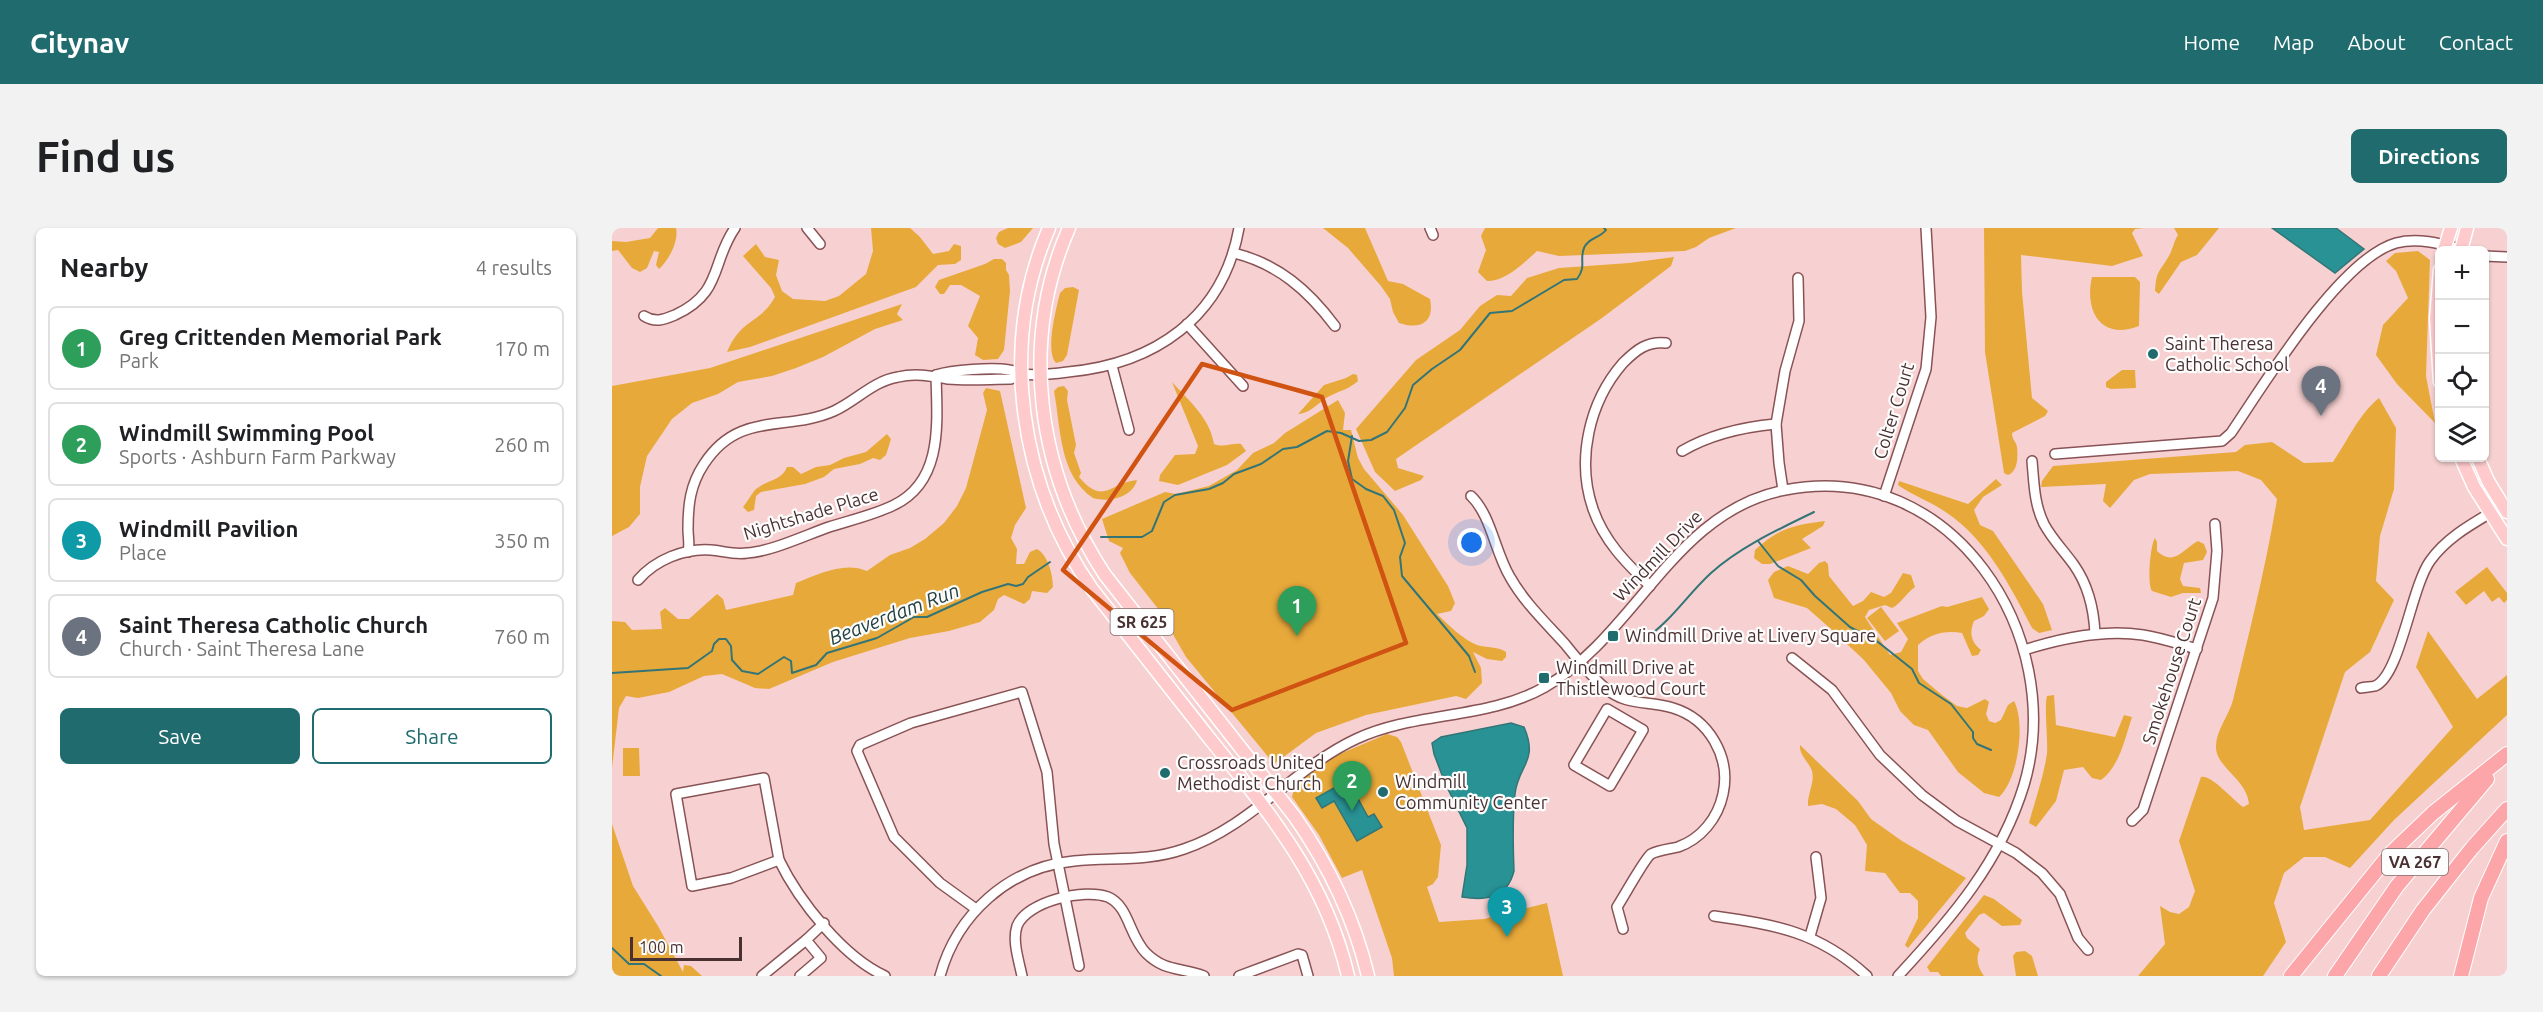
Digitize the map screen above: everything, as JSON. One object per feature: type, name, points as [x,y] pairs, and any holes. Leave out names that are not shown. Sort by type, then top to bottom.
[{"type":"highway","points":[[2291,976],[2389,855],[2433,813],[2507,756]]},
{"type":"highway","name":"VA 267","points":[[2335,976],[2418,859],[2507,756]]},
{"type":"highway","name":"VA 267","points":[[2379,976],[2423,910],[2472,848],[2507,809]]},
{"type":"highway","points":[[2460,976],[2481,898],[2507,841]]},
{"type":"main road","name":"SR 625","points":[[1049,228],[1039,254],[1028,299],[1021,374],[1024,417],[1032,459],[1046,503],[1071,556],[1098,597],[1262,803],[1298,855],[1332,922],[1348,976]]},
{"type":"main road","name":"SR 625","points":[[1069,228],[1057,259],[1046,301],[1040,374],[1042,406],[1050,453],[1064,497],[1088,548],[1126,603],[1307,834],[1336,883],[1352,921],[1368,976]]},
{"type":"main road","points":[[2446,246],[2451,228]]},
{"type":"main road","points":[[2463,246],[2467,228]]},
{"type":"main road","points":[[2437,300],[2438,354]]},
{"type":"main road","points":[[2463,462],[2489,513],[2507,539]]},
{"type":"main road","points":[[2480,462],[2488,481],[2506,507]]},
{"type":"street","points":[[644,316],[657,321],[680,313],[694,304],[707,290],[716,274],[725,246],[735,228]]},
{"type":"street","points":[[807,228],[820,244]]},
{"type":"street","points":[[688,552],[690,493],[704,465],[722,444],[742,431],[756,426],[819,417],[845,405],[873,386],[898,376],[1010,370],[1021,374],[1040,374],[1112,366],[1156,348],[1187,324],[1217,286],[1234,253],[1239,228]]},
{"type":"street","name":"Colter Court","points":[[1884,496],[1926,369],[1931,317],[1926,228]]},
{"type":"street","points":[[2055,454],[2222,441],[2232,433],[2318,309],[2368,257],[2385,247],[2404,242],[2435,247]]},
{"type":"street","points":[[1234,253],[1267,264],[1294,281],[1319,305],[1335,326]]},
{"type":"street","points":[[2489,256],[2507,257]]},
{"type":"street","points":[[1784,490],[1776,424],[1785,371],[1799,321],[1798,278]]},
{"type":"street","points":[[1187,324],[1243,386]]},
{"type":"street","points":[[1650,586],[1618,554],[1601,528],[1588,493],[1586,452],[1592,418],[1614,374],[1642,346],[1655,342],[1666,343]]},
{"type":"street","points":[[1112,366],[1129,430]]},
{"type":"street","name":"Nightshade Place","points":[[638,580],[659,562],[688,552],[705,550],[730,554],[754,552],[880,511],[902,500],[921,482],[933,458],[938,428],[936,375]]},
{"type":"street","points":[[1682,451],[1694,443],[1734,430],[1776,424]]},
{"type":"street","points":[[2032,461],[2035,498],[2041,517],[2051,535],[2075,566],[2087,589],[2093,612],[2095,634]]},
{"type":"street","name":"Windmill Drive","points":[[940,976],[945,957],[960,931],[976,909],[1004,885],[1034,870],[1059,863],[1075,860],[1142,859],[1178,851],[1225,831],[1327,755],[1371,733],[1400,724],[1512,702],[1547,686],[1580,662],[1707,526],[1751,501],[1784,490],[1834,486],[1884,496],[1923,513],[1969,552],[2002,597],[2011,614],[2024,650],[2033,700],[2033,742],[2024,785],[1999,844],[1960,907],[1898,976]]},
{"type":"street","points":[[1471,496],[1479,504],[1484,514],[1501,561],[1517,589],[1580,662],[1615,695],[1636,704],[1671,708],[1690,716],[1700,723],[1716,742],[1721,754],[1725,782],[1718,810],[1705,829],[1685,844],[1650,854],[1617,907],[1623,929]]},
{"type":"street","points":[[2361,688],[2376,685],[2388,673],[2397,654],[2416,589],[2430,561],[2450,539],[2489,513],[2506,507]]},
{"type":"street","name":"Smokehouse Court","points":[[2132,821],[2143,810],[2213,598],[2216,579],[2215,524]]},
{"type":"street","points":[[2024,650],[2095,634],[2142,635],[2197,649]]},
{"type":"street","points":[[1792,658],[1832,690],[1880,755],[1905,780],[1957,821],[2035,866],[2050,881],[2064,903],[2078,938],[2088,950]]},
{"type":"street","points":[[976,909],[940,883],[894,837],[857,754],[860,745],[911,723],[1022,692],[1047,772],[1059,863],[1079,966]]},
{"type":"street","points":[[1607,709],[1643,730],[1610,786],[1574,765],[1615,695]]},
{"type":"street","points":[[779,860],[731,878],[692,886],[676,794],[764,778],[779,860],[793,885],[855,958],[885,976]]},
{"type":"street","points":[[1810,936],[1821,898],[1816,857]]},
{"type":"street","points":[[1022,976],[1016,945],[1018,925],[1035,907],[1065,897],[1088,894],[1111,899],[1123,910],[1133,937],[1154,960],[1171,969],[1204,976]]},
{"type":"street","points":[[1714,916],[1781,927],[1810,936],[1840,954],[1867,976]]},
{"type":"street","points":[[762,976],[824,923]]},
{"type":"street","points":[[800,976],[821,958],[806,940]]},
{"type":"street","points":[[1239,976],[1298,954],[1302,955],[1308,976]]},
{"type":"highlighted area","points":[[1202,364],[1322,397],[1406,643],[1232,710],[1063,570]]},
{"type":"shaded area","points":[[658,228],[676,228],[677,233],[672,250],[659,269],[656,265],[659,252],[654,251],[647,268],[640,272],[632,268],[618,250],[612,251],[612,241],[626,242],[650,238]]},
{"type":"shaded area","points":[[871,228],[910,228],[933,254],[949,251],[954,244],[961,246],[961,260],[955,264],[938,265],[916,287],[750,347],[727,352],[738,333],[763,312],[775,297],[771,288],[743,256],[756,244],[765,257],[779,260],[776,275],[782,291],[793,299],[825,301],[839,296],[866,274],[873,251]]},
{"type":"shaded area","points":[[1008,228],[1033,228],[1021,242],[1005,248],[998,244],[996,238],[999,232]]},
{"type":"shaded area","points":[[1323,228],[1365,228],[1388,281],[1403,284],[1430,299],[1428,319],[1424,323],[1413,326],[1399,323],[1390,299],[1381,286],[1348,248]]},
{"type":"shaded area","points":[[1485,228],[1736,228],[1709,238],[1685,251],[1559,256],[1537,251],[1507,275],[1487,281],[1478,272],[1486,250],[1481,236]]},
{"type":"shaded area","points":[[1984,228],[2144,228],[2135,229],[2132,233],[2143,256],[2112,266],[2021,255],[2022,292],[2032,398],[2048,411],[2045,416],[2012,433],[2017,447],[2017,459],[2016,467],[2008,475],[2004,473],[1985,352]]},
{"type":"shaded area","points":[[2174,228],[2219,228],[2197,255],[2181,262],[2159,294],[2155,291],[2156,278],[2178,235]]},
{"type":"shaded area","points":[[2418,251],[2430,260],[2426,376],[2435,423],[2397,384],[2376,355],[2383,325],[2408,298],[2396,271],[2386,261],[2395,253]]},
{"type":"shaded area","points":[[1674,257],[1671,266],[1602,318],[1396,459],[1398,468],[1424,476],[1421,480],[1395,491],[1375,472],[1356,429],[1416,360],[1460,330],[1480,306],[1497,295],[1511,296],[1527,278],[1559,268]]},
{"type":"shaded area","points":[[994,259],[1002,259],[1006,263],[1009,275],[1010,291],[1004,350],[998,359],[983,360],[975,355],[978,338],[968,326],[980,296],[961,285],[950,285],[944,294],[940,294],[935,287],[939,280]]},
{"type":"shaded area","points":[[2092,277],[2135,277],[2140,282],[2139,326],[2126,330],[2114,329],[2098,320],[2091,301]]},
{"type":"shaded area","points":[[1073,287],[1079,290],[1067,355],[1063,361],[1056,363],[1051,349],[1051,340],[1056,309],[1060,293],[1065,288]]},
{"type":"shaded area","points":[[902,304],[897,314],[903,320],[875,329],[823,357],[796,368],[772,376],[738,382],[718,394],[692,403],[672,419],[647,456],[640,487],[640,514],[629,527],[612,536],[612,386],[710,368]]},
{"type":"shaded area","points":[[2122,370],[2135,370],[2136,388],[2111,389],[2106,387],[2106,382]]},
{"type":"shaded area","points":[[1353,374],[1357,375],[1358,381],[1355,384],[1327,397],[1308,411],[1298,414],[1324,385]]},
{"type":"shaded area","points":[[1172,382],[1203,418],[1214,444],[1221,446],[1241,444],[1246,451],[1227,465],[1178,485],[1159,481],[1160,475],[1175,455],[1195,454],[1198,446]]},
{"type":"shaded area","points":[[1064,386],[1068,391],[1067,400],[1076,445],[1074,453],[1081,473],[1079,477],[1088,486],[1101,491],[1137,480],[1131,491],[1113,499],[1093,498],[1074,477],[1063,450],[1054,391]]},
{"type":"shaded area","points":[[986,388],[1000,391],[1026,508],[1015,525],[1011,538],[1017,549],[1016,564],[1024,564],[1030,552],[1037,549],[1049,566],[1053,587],[1047,593],[1032,591],[1030,599],[1024,604],[1004,595],[998,599],[994,610],[980,622],[949,631],[910,638],[833,662],[769,689],[755,688],[722,674],[704,676],[669,692],[638,698],[626,696],[619,708],[612,768],[612,621],[625,622],[632,630],[662,629],[660,612],[665,608],[678,619],[689,619],[717,594],[723,599],[726,610],[793,595],[796,583],[841,568],[859,568],[867,571],[890,555],[910,548],[925,539],[944,523],[957,506],[966,488],[987,410],[983,393]]},
{"type":"shaded area","points":[[2379,398],[2396,428],[2394,489],[2380,536],[2376,581],[2394,600],[2370,652],[2345,672],[2300,807],[2304,830],[2370,820],[2453,727],[2416,667],[2428,631],[2477,699],[2507,675],[2507,715],[2394,820],[2350,868],[2325,857],[2304,857],[2284,873],[2274,903],[2286,942],[2263,976],[2138,976],[2165,944],[2160,906],[2179,914],[2189,907],[2195,891],[2179,841],[2201,777],[2216,783],[2243,807],[2249,804],[2243,787],[2220,760],[2216,746],[2218,735],[2233,700],[2277,499],[2261,480],[2238,471],[2150,474],[2134,480],[2110,508],[2103,501],[2106,484],[2041,487],[2042,481],[2053,466],[2236,452],[2245,445],[2272,442],[2304,463],[2333,462],[2360,419]]},
{"type":"shaded area","points":[[1338,400],[1345,413],[1343,430],[1351,430],[1358,458],[1364,469],[1403,515],[1448,586],[1455,603],[1451,611],[1437,614],[1466,639],[1477,645],[1503,650],[1506,652],[1506,657],[1502,661],[1487,659],[1473,652],[1481,668],[1482,683],[1466,699],[1456,696],[1366,715],[1316,733],[1274,764],[1186,657],[1159,610],[1130,573],[1120,553],[1123,548],[1109,541],[1102,519],[1165,492],[1176,494],[1209,486],[1237,470],[1253,453],[1274,443],[1285,433]]},
{"type":"shaded area","points":[[887,434],[891,439],[886,455],[880,460],[873,458],[860,464],[834,469],[824,477],[805,484],[761,492],[756,496],[754,510],[748,512],[743,507],[755,490],[777,478],[785,472],[787,467],[793,467],[801,474],[816,467],[830,465],[844,458],[866,452]]},
{"type":"shaded area","points":[[1996,479],[2002,485],[1983,497],[1974,510],[1980,525],[1993,531],[2043,604],[2052,630],[2039,633],[2032,628],[1996,565],[1974,536],[1941,509],[1898,485],[1899,481],[1968,504]]},
{"type":"shaded area","points":[[1825,521],[1823,526],[1802,539],[1811,548],[1770,564],[1762,564],[1754,558],[1755,550],[1780,532],[1804,524]]},
{"type":"shaded area","points":[[2155,538],[2157,551],[2168,557],[2178,555],[2198,541],[2204,544],[2207,552],[2203,560],[2184,563],[2180,579],[2183,586],[2200,588],[2201,593],[2183,593],[2171,597],[2152,591],[2150,564]]},
{"type":"shaded area","points":[[1825,561],[1828,564],[1829,576],[1853,606],[1863,601],[1871,592],[1884,597],[1891,593],[1903,573],[1911,575],[1915,587],[1898,604],[1892,608],[1885,605],[1869,610],[1865,617],[1890,655],[1901,652],[1908,639],[1897,623],[1942,606],[1947,607],[1982,597],[1989,609],[1984,616],[1974,621],[1972,629],[1973,640],[1981,650],[1978,655],[1972,656],[1962,633],[1938,634],[1918,645],[1918,671],[1923,679],[1957,706],[1967,708],[1985,699],[1989,702],[1986,714],[1989,721],[1995,723],[2001,720],[2008,705],[2014,701],[2019,723],[2018,751],[2011,778],[1999,797],[1984,793],[1958,772],[1928,730],[1914,725],[1900,711],[1891,693],[1864,660],[1832,630],[1807,608],[1774,598],[1768,580],[1774,572],[1788,566],[1808,574],[1819,563]]},
{"type":"shaded area","points":[[2487,567],[2507,593],[2507,600],[2504,603],[2499,597],[2492,602],[2484,591],[2466,605],[2455,592]]},
{"type":"shaded area","points":[[1881,607],[1899,631],[1885,641],[1867,618]]},
{"type":"shaded area","points":[[2054,695],[2056,725],[2115,737],[2124,715],[2132,717],[2121,751],[2108,774],[2101,780],[2092,778],[2083,767],[2064,770],[2056,801],[2036,827],[2029,823],[2047,753],[2047,696]]},
{"type":"shaded area","points":[[1387,734],[1397,737],[1401,742],[1441,845],[1438,877],[1433,884],[1427,887],[1439,922],[1484,919],[1547,903],[1563,976],[1394,976],[1392,958],[1362,870],[1342,878],[1319,835],[1292,797],[1295,785],[1335,756]]},
{"type":"shaded area","points":[[1800,745],[1858,801],[1871,819],[1902,841],[1966,878],[1908,948],[1905,945],[1918,918],[1918,901],[1910,893],[1900,893],[1885,873],[1865,871],[1867,845],[1855,825],[1836,809],[1822,804],[1808,806],[1813,775],[1801,752]]},
{"type":"shaded area","points":[[623,748],[639,748],[640,776],[623,776]]},
{"type":"shaded area","points":[[612,824],[633,886],[683,972],[684,965],[691,966],[702,976],[612,976]]},
{"type":"shaded area","points":[[1984,895],[1994,899],[2022,920],[2020,925],[2002,926],[1984,913],[1979,915],[1965,933],[1967,938],[1980,949],[1978,963],[1984,976],[1941,976],[1938,972],[1930,972],[1927,967]]},
{"type":"shaded area","points":[[2025,951],[2032,956],[2038,976],[2016,976],[2013,956],[2016,952]]},
{"type":"water","points":[[2272,228],[2336,228],[2364,249],[2335,273]]},
{"type":"water","points":[[1511,723],[1524,727],[1529,748],[1529,756],[1515,794],[1514,871],[1506,887],[1495,896],[1462,897],[1467,865],[1467,828],[1445,783],[1432,743],[1441,737]]},
{"type":"water","points":[[1348,780],[1368,817],[1374,814],[1382,827],[1357,841],[1334,801],[1322,808],[1316,798]]},
{"type":"waterway","name":"Beaverdam Run","points":[[1101,537],[1142,537],[1152,531],[1164,502],[1175,495],[1209,489],[1223,483],[1234,474],[1261,464],[1283,449],[1297,447],[1327,431],[1341,433],[1359,441],[1371,440],[1387,432],[1405,408],[1413,385],[1460,350],[1490,313],[1512,311],[1564,280],[1577,279],[1582,270],[1584,248],[1588,242],[1603,233],[1606,230],[1604,228]]},
{"type":"waterway","points":[[1352,436],[1348,461],[1352,479],[1366,489],[1383,496],[1394,510],[1405,543],[1400,557],[1402,576],[1469,656],[1475,672]]},
{"type":"waterway","points":[[1646,638],[1664,623],[1722,564],[1760,539],[1814,512]]},
{"type":"waterway","points":[[1758,541],[1778,566],[1801,580],[1815,596],[1850,627],[1878,642],[1912,669],[1919,683],[1951,704],[1973,732],[1973,738],[1977,744],[1991,750]]},
{"type":"waterway","name":"Beaverdam Run","points":[[612,673],[688,668],[712,651],[719,639],[726,639],[731,646],[732,660],[742,671],[758,674],[784,657],[791,661],[792,673],[816,665],[827,653],[877,638],[914,617],[927,617],[982,592],[1008,584],[1016,586],[1023,584],[1028,577],[1050,562]]},
{"type":"waterway","points":[[612,948],[629,964],[644,964],[661,976]]},
{"type":"place","name":"Saint Theresa Catholic School","points":[[2153,354]]},
{"type":"place","name":"Saint Theresa Catholic Church","points":[[2321,416]]},
{"type":"place","name":"Greg Crittenden Memorial Park","points":[[1297,636]]},
{"type":"place","name":"Windmill Drive at Livery Square","points":[[1613,636]]},
{"type":"place","name":"Windmill Drive at Thistlewood Court","points":[[1544,678]]},
{"type":"place","name":"Crossroads United Methodist Church","points":[[1165,773]]},
{"type":"place","name":"Windmill Community Center","points":[[1383,792]]},
{"type":"place","name":"Windmill Swimming Pool","points":[[1352,811]]},
{"type":"place","name":"Windmill Pavilion","points":[[1507,937]]}]
